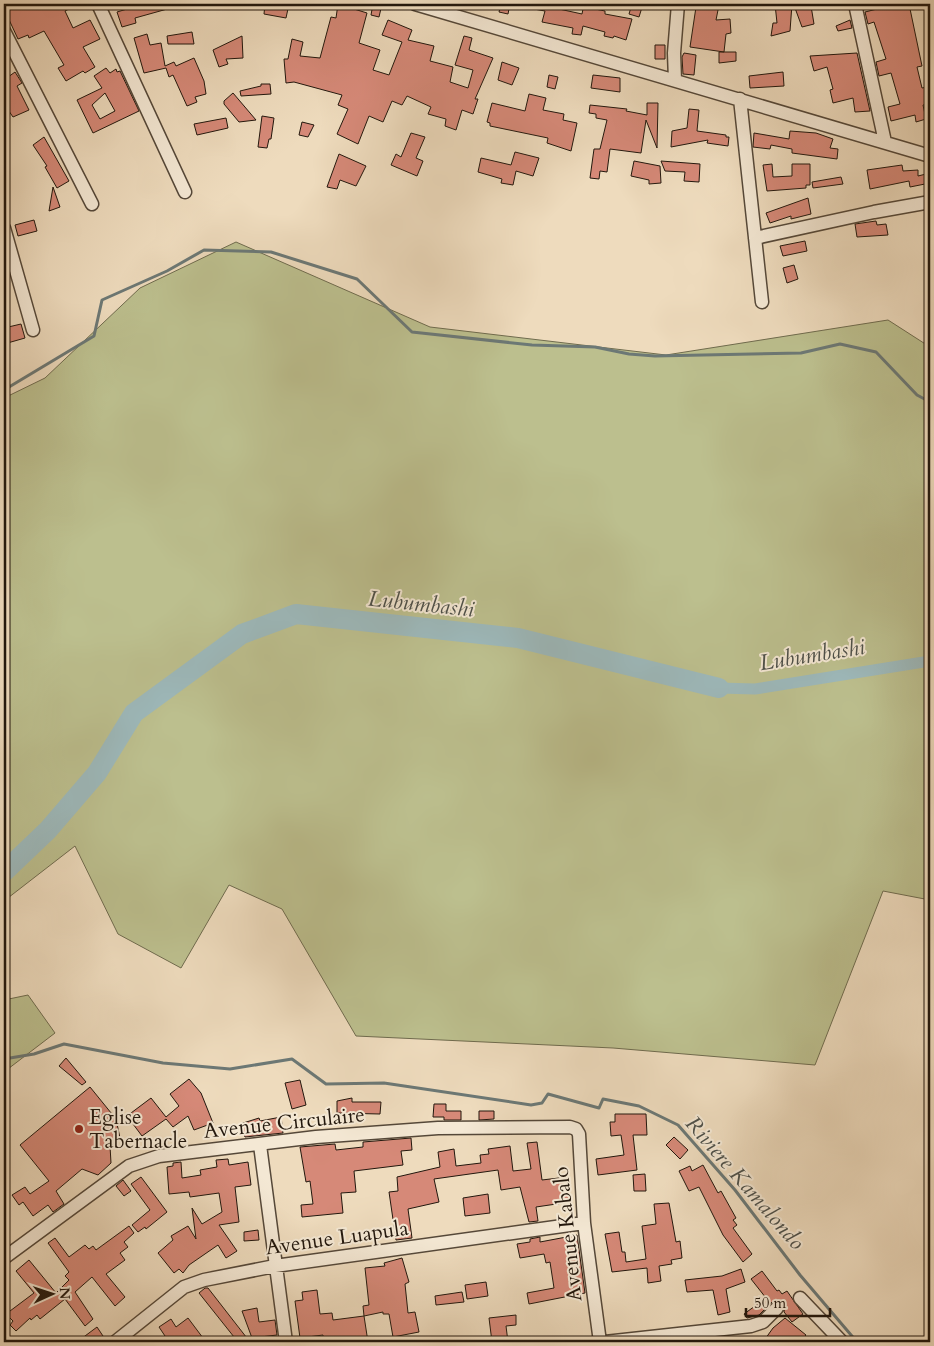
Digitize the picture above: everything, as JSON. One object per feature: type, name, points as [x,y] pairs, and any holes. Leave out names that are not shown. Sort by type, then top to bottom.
[{"type":"street","points":[[98,4],[185,192]]},
{"type":"street","points":[[415,4],[930,156]]},
{"type":"street","points":[[675,80],[674,52],[678,4]]},
{"type":"street","points":[[855,4],[885,142]]},
{"type":"street","points":[[4,31],[92,204]]},
{"type":"street","points":[[740,99],[762,302]]},
{"type":"street","points":[[755,238],[930,202]]},
{"type":"street","points":[[4,228],[33,330]]},
{"type":"street","name":"Avenue Circulaire","points":[[4,1258],[130,1166],[159,1156],[316,1137],[438,1128],[570,1127]]},
{"type":"street","name":"Avenue Kabalo","points":[[570,1127],[576,1129],[579,1134],[584,1223],[600,1342]]},
{"type":"street","points":[[260,1145],[286,1342]]},
{"type":"street","name":"Avenue Luapula","points":[[115,1342],[184,1287],[204,1280],[275,1266],[584,1223]]},
{"type":"street","points":[[800,1298],[842,1342]]},
{"type":"street","points":[[605,1342],[752,1326],[763,1322],[777,1308]]},
{"type":"green space","points":[[236,242],[430,327],[666,355],[888,320],[930,347],[930,900],[883,891],[815,1065],[613,1048],[356,1036],[282,909],[229,885],[181,968],[118,934],[75,846],[4,901],[4,398],[45,378],[140,288]]},
{"type":"green space","points":[[28,995],[55,1033],[4,1072],[4,1000]]},
{"type":"building","points":[[16,4],[79,4],[65,11],[73,28],[90,20],[100,39],[83,47],[95,67],[85,73],[83,71],[66,81],[58,68],[64,65],[44,31],[29,38],[28,35],[18,39],[4,9]]},
{"type":"building","points":[[136,4],[177,4],[178,6],[135,18],[136,23],[122,27],[117,12],[137,6]]},
{"type":"building","points":[[265,4],[289,4],[286,18],[264,14]]},
{"type":"building","points":[[338,4],[367,13],[359,43],[380,50],[373,70],[389,75],[402,42],[382,35],[388,20],[412,30],[408,40],[434,46],[430,61],[453,67],[450,82],[468,88],[473,70],[455,65],[464,36],[472,38],[469,50],[493,58],[475,99],[478,99],[473,114],[462,110],[456,130],[445,126],[446,119],[428,114],[431,107],[407,96],[402,105],[392,101],[383,122],[369,116],[358,144],[337,134],[348,109],[338,105],[342,95],[294,82],[286,83],[284,59],[288,59],[292,39],[303,42],[300,56],[320,58],[331,17],[336,18]]},
{"type":"building","points":[[373,4],[382,4],[379,17],[371,15]]},
{"type":"building","points":[[501,4],[510,4],[508,14],[499,12]]},
{"type":"building","points":[[529,4],[560,4],[559,9],[582,14],[584,4],[596,4],[595,9],[605,11],[605,14],[632,19],[626,40],[614,36],[613,38],[604,36],[605,32],[583,26],[581,35],[572,34],[573,28],[542,22],[545,11],[528,8]]},
{"type":"building","points":[[632,4],[643,4],[639,17],[629,14]]},
{"type":"building","points":[[707,4],[719,5],[716,20],[730,19],[731,33],[726,34],[724,52],[690,47],[696,7],[706,9]]},
{"type":"building","points":[[775,4],[792,4],[790,31],[771,36],[773,23],[777,23]]},
{"type":"building","points":[[880,4],[909,4],[922,66],[917,67],[922,88],[927,87],[930,100],[930,104],[923,105],[926,119],[916,122],[915,115],[891,121],[888,107],[900,104],[891,73],[879,76],[876,62],[886,59],[874,22],[868,24],[865,12],[881,8]]},
{"type":"building","points":[[811,6],[814,24],[802,27],[795,8]]},
{"type":"building","points":[[850,20],[852,28],[838,31],[836,26]]},
{"type":"building","points":[[192,32],[194,44],[168,44],[167,36]]},
{"type":"building","points":[[147,34],[150,45],[161,43],[165,66],[174,62],[176,66],[194,58],[204,81],[206,94],[195,97],[197,102],[187,106],[173,75],[169,77],[166,68],[144,73],[134,38]]},
{"type":"building","points":[[242,36],[243,58],[226,59],[228,64],[219,67],[213,50]]},
{"type":"building","points":[[655,45],[665,45],[665,59],[655,59]]},
{"type":"building","points":[[719,52],[736,52],[736,61],[719,63]]},
{"type":"building","points":[[684,53],[696,55],[694,75],[683,74],[682,57]]},
{"type":"building","points":[[857,53],[870,111],[855,112],[853,98],[833,103],[830,90],[833,89],[827,67],[814,71],[810,56]]},
{"type":"building","points":[[502,62],[519,68],[512,85],[498,80]]},
{"type":"building","points":[[106,68],[110,73],[116,69],[117,72],[120,71],[139,111],[93,133],[77,100],[102,88],[94,76]],"holes":[[[105,93],[115,111],[100,119],[92,105]]]},
{"type":"building","points":[[15,72],[22,83],[17,86],[29,110],[13,117],[4,104],[4,80]]},
{"type":"building","points":[[783,72],[784,86],[750,88],[749,76]]},
{"type":"building","points":[[549,75],[558,77],[555,89],[547,87]]},
{"type":"building","points":[[593,75],[620,78],[620,92],[591,88]]},
{"type":"building","points":[[261,84],[270,84],[271,94],[241,96],[240,91],[261,86]]},
{"type":"building","points":[[233,93],[256,120],[239,122],[224,104],[224,101]]},
{"type":"building","points":[[529,94],[546,98],[543,110],[564,114],[563,120],[577,123],[571,151],[547,143],[548,138],[490,126],[490,123],[487,122],[492,103],[525,111]]},
{"type":"building","points":[[647,103],[658,103],[657,148],[646,120],[641,153],[610,149],[607,172],[600,171],[599,179],[590,178],[594,149],[600,149],[607,120],[596,118],[596,114],[589,113],[590,105],[627,109],[626,111],[647,115]]},
{"type":"building","points":[[689,109],[699,110],[697,131],[726,135],[726,137],[729,137],[728,146],[707,143],[708,140],[671,147],[672,131],[687,128]]},
{"type":"building","points":[[262,116],[274,118],[271,139],[269,139],[267,148],[258,147]]},
{"type":"building","points":[[226,118],[228,128],[197,135],[194,124]]},
{"type":"building","points":[[302,122],[314,125],[308,137],[299,135]]},
{"type":"building","points":[[790,131],[816,133],[833,139],[830,148],[838,149],[837,159],[792,153],[792,149],[771,145],[770,149],[753,147],[754,133],[789,139]]},
{"type":"building","points":[[411,133],[425,137],[416,158],[423,161],[417,176],[391,165],[396,154],[401,157]]},
{"type":"building","points":[[44,137],[69,181],[57,188],[45,167],[47,166],[33,145]]},
{"type":"building","points":[[515,152],[539,158],[533,176],[516,171],[513,185],[501,183],[502,179],[478,172],[481,158],[511,165]]},
{"type":"building","points":[[339,154],[366,166],[356,186],[340,180],[337,189],[327,187]]},
{"type":"building","points":[[634,161],[660,166],[661,183],[649,184],[649,180],[631,176]]},
{"type":"building","points":[[661,161],[700,164],[699,182],[684,181],[685,172],[665,171]]},
{"type":"building","points":[[772,164],[773,177],[792,176],[792,164],[810,164],[810,185],[806,185],[806,188],[767,191],[763,165]]},
{"type":"building","points":[[902,165],[903,171],[918,170],[918,176],[930,173],[930,183],[910,187],[909,181],[870,189],[867,170]]},
{"type":"building","points":[[841,177],[843,184],[813,188],[812,182]]},
{"type":"building","points":[[53,187],[60,207],[49,211]]},
{"type":"building","points":[[808,198],[811,214],[791,219],[791,216],[770,223],[766,213]]},
{"type":"building","points":[[34,220],[37,231],[18,236],[15,225]]},
{"type":"building","points":[[876,221],[877,225],[886,224],[888,235],[857,237],[855,224]]},
{"type":"building","points":[[805,241],[807,251],[783,256],[780,246]]},
{"type":"building","points":[[794,265],[798,279],[787,283],[783,268]]},
{"type":"building","points":[[21,324],[25,338],[4,344],[4,328]]},
{"type":"building","points":[[66,1058],[86,1082],[82,1085],[59,1066]]},
{"type":"building","points":[[189,1079],[201,1093],[213,1123],[194,1130],[188,1116],[173,1127],[166,1119],[142,1136],[127,1116],[151,1098],[166,1117],[179,1106],[170,1094]]},
{"type":"building","points":[[300,1080],[306,1105],[292,1109],[285,1083]]},
{"type":"building","name":"Eglise Tabernacle","points":[[90,1087],[116,1119],[120,1138],[110,1146],[111,1163],[98,1175],[82,1169],[56,1191],[64,1204],[53,1212],[48,1205],[33,1216],[23,1202],[19,1205],[12,1195],[25,1187],[30,1194],[49,1181],[20,1145]]},
{"type":"building","points":[[352,1098],[352,1102],[381,1102],[380,1114],[337,1113],[337,1101]]},
{"type":"building","points":[[434,1104],[446,1104],[446,1111],[461,1111],[461,1120],[444,1120],[444,1117],[433,1117]]},
{"type":"building","points":[[479,1111],[494,1111],[494,1119],[479,1120]]},
{"type":"building","points":[[615,1114],[646,1114],[647,1135],[633,1135],[637,1170],[598,1175],[596,1159],[624,1155],[621,1135],[611,1136],[610,1122],[615,1122]]},
{"type":"building","points":[[281,1117],[283,1133],[245,1137],[240,1124],[259,1118],[260,1121]]},
{"type":"building","points":[[674,1137],[688,1150],[680,1159],[666,1145]]},
{"type":"building","points":[[411,1138],[412,1150],[401,1151],[403,1165],[354,1171],[356,1192],[341,1193],[343,1213],[302,1217],[301,1205],[313,1204],[310,1181],[306,1182],[300,1147],[335,1144],[336,1150],[363,1147],[363,1142]]},
{"type":"building","points":[[537,1142],[542,1180],[567,1177],[570,1202],[536,1207],[538,1221],[529,1222],[520,1187],[501,1190],[498,1170],[434,1179],[439,1202],[408,1209],[412,1238],[396,1240],[389,1192],[398,1191],[397,1177],[440,1167],[438,1152],[454,1149],[456,1166],[481,1163],[480,1155],[489,1154],[488,1149],[510,1146],[513,1171],[531,1169],[527,1143]]},
{"type":"building","points":[[228,1159],[229,1165],[248,1162],[251,1185],[235,1187],[239,1222],[219,1225],[237,1251],[226,1258],[218,1245],[189,1265],[183,1273],[179,1269],[174,1273],[158,1253],[173,1240],[171,1236],[188,1226],[196,1239],[192,1208],[202,1224],[222,1212],[219,1193],[190,1197],[189,1192],[169,1194],[167,1167],[173,1166],[173,1163],[181,1162],[182,1178],[201,1175],[200,1170],[217,1167],[216,1160]]},
{"type":"building","points":[[703,1165],[718,1193],[721,1191],[736,1218],[733,1220],[737,1225],[733,1228],[752,1254],[743,1262],[723,1235],[699,1187],[689,1191],[679,1171],[690,1166],[692,1171]]},
{"type":"building","points":[[645,1174],[646,1191],[634,1191],[633,1175]]},
{"type":"building","points":[[141,1177],[167,1212],[146,1229],[145,1227],[138,1232],[132,1225],[150,1210],[131,1184]]},
{"type":"building","points":[[123,1180],[131,1191],[124,1196],[116,1186]]},
{"type":"building","points":[[488,1194],[490,1213],[465,1216],[463,1198]]},
{"type":"building","points":[[669,1203],[676,1242],[680,1241],[682,1258],[671,1260],[672,1264],[659,1266],[661,1281],[648,1283],[647,1268],[612,1272],[605,1234],[619,1232],[622,1252],[625,1252],[626,1262],[646,1259],[642,1226],[656,1224],[654,1204]]},
{"type":"building","points":[[129,1226],[134,1233],[124,1242],[128,1247],[120,1253],[125,1260],[106,1274],[125,1297],[115,1306],[92,1277],[75,1292],[93,1319],[85,1326],[65,1299],[40,1319],[37,1315],[31,1320],[30,1318],[16,1331],[10,1325],[13,1321],[6,1314],[34,1293],[16,1271],[29,1260],[56,1293],[69,1280],[65,1276],[69,1272],[48,1243],[55,1238],[69,1257],[85,1245],[89,1249],[93,1246],[96,1250]]},
{"type":"building","points":[[258,1230],[259,1240],[244,1241],[244,1232]]},
{"type":"building","points":[[577,1235],[585,1293],[529,1304],[527,1293],[554,1288],[550,1262],[546,1263],[544,1254],[520,1258],[517,1244],[530,1242],[530,1239],[540,1237],[540,1242]]},
{"type":"building","points":[[402,1258],[409,1282],[405,1284],[408,1313],[415,1312],[419,1332],[393,1337],[389,1314],[383,1314],[383,1312],[364,1316],[363,1306],[369,1305],[365,1268],[385,1266],[384,1263]]},
{"type":"building","points":[[741,1269],[745,1282],[726,1289],[730,1312],[718,1315],[713,1290],[687,1292],[685,1280],[722,1276]]},
{"type":"building","points":[[762,1271],[777,1291],[779,1290],[782,1294],[787,1291],[803,1314],[792,1322],[784,1312],[785,1305],[779,1300],[772,1302],[759,1315],[747,1318],[744,1314],[766,1298],[751,1279]]},
{"type":"building","points":[[486,1282],[488,1296],[467,1299],[465,1285]]},
{"type":"building","points":[[208,1288],[250,1342],[238,1342],[199,1293]]},
{"type":"building","points":[[317,1290],[320,1314],[332,1313],[333,1320],[364,1316],[368,1342],[323,1342],[323,1335],[300,1338],[295,1301],[303,1300],[302,1292]]},
{"type":"building","points":[[462,1292],[464,1302],[436,1305],[435,1296]]},
{"type":"building","points":[[257,1308],[259,1322],[275,1320],[277,1335],[252,1338],[242,1311]]},
{"type":"building","points":[[516,1315],[516,1325],[506,1326],[508,1342],[492,1342],[489,1318]]},
{"type":"building","points":[[188,1318],[206,1342],[169,1342],[159,1327],[171,1319],[176,1327]]},
{"type":"building","points":[[785,1318],[806,1335],[800,1342],[763,1342],[773,1328]]},
{"type":"building","points":[[97,1327],[107,1342],[77,1342]]},
{"type":"waterway","points":[[4,390],[94,336],[102,300],[167,271],[204,250],[271,252],[357,279],[412,332],[532,345],[595,347],[629,354],[655,356],[801,353],[840,344],[876,352],[917,395],[930,402]]},
{"type":"waterway","name":"Lubumbashi","points":[[4,872],[48,830],[97,773],[134,713],[242,634],[296,614],[518,638],[719,688]]},
{"type":"waterway","name":"Lubumbashi","points":[[719,688],[755,689],[930,661]]},
{"type":"waterway","name":"Riviere Kamalondo","points":[[4,1059],[34,1054],[64,1044],[163,1063],[230,1069],[292,1059],[326,1084],[384,1083],[531,1105],[542,1103],[548,1094],[599,1108],[603,1099],[639,1106],[678,1125],[735,1190],[800,1275],[857,1342]]},
{"type":"place","name":"Eglise Tabernacle","points":[[79,1129]]}]
